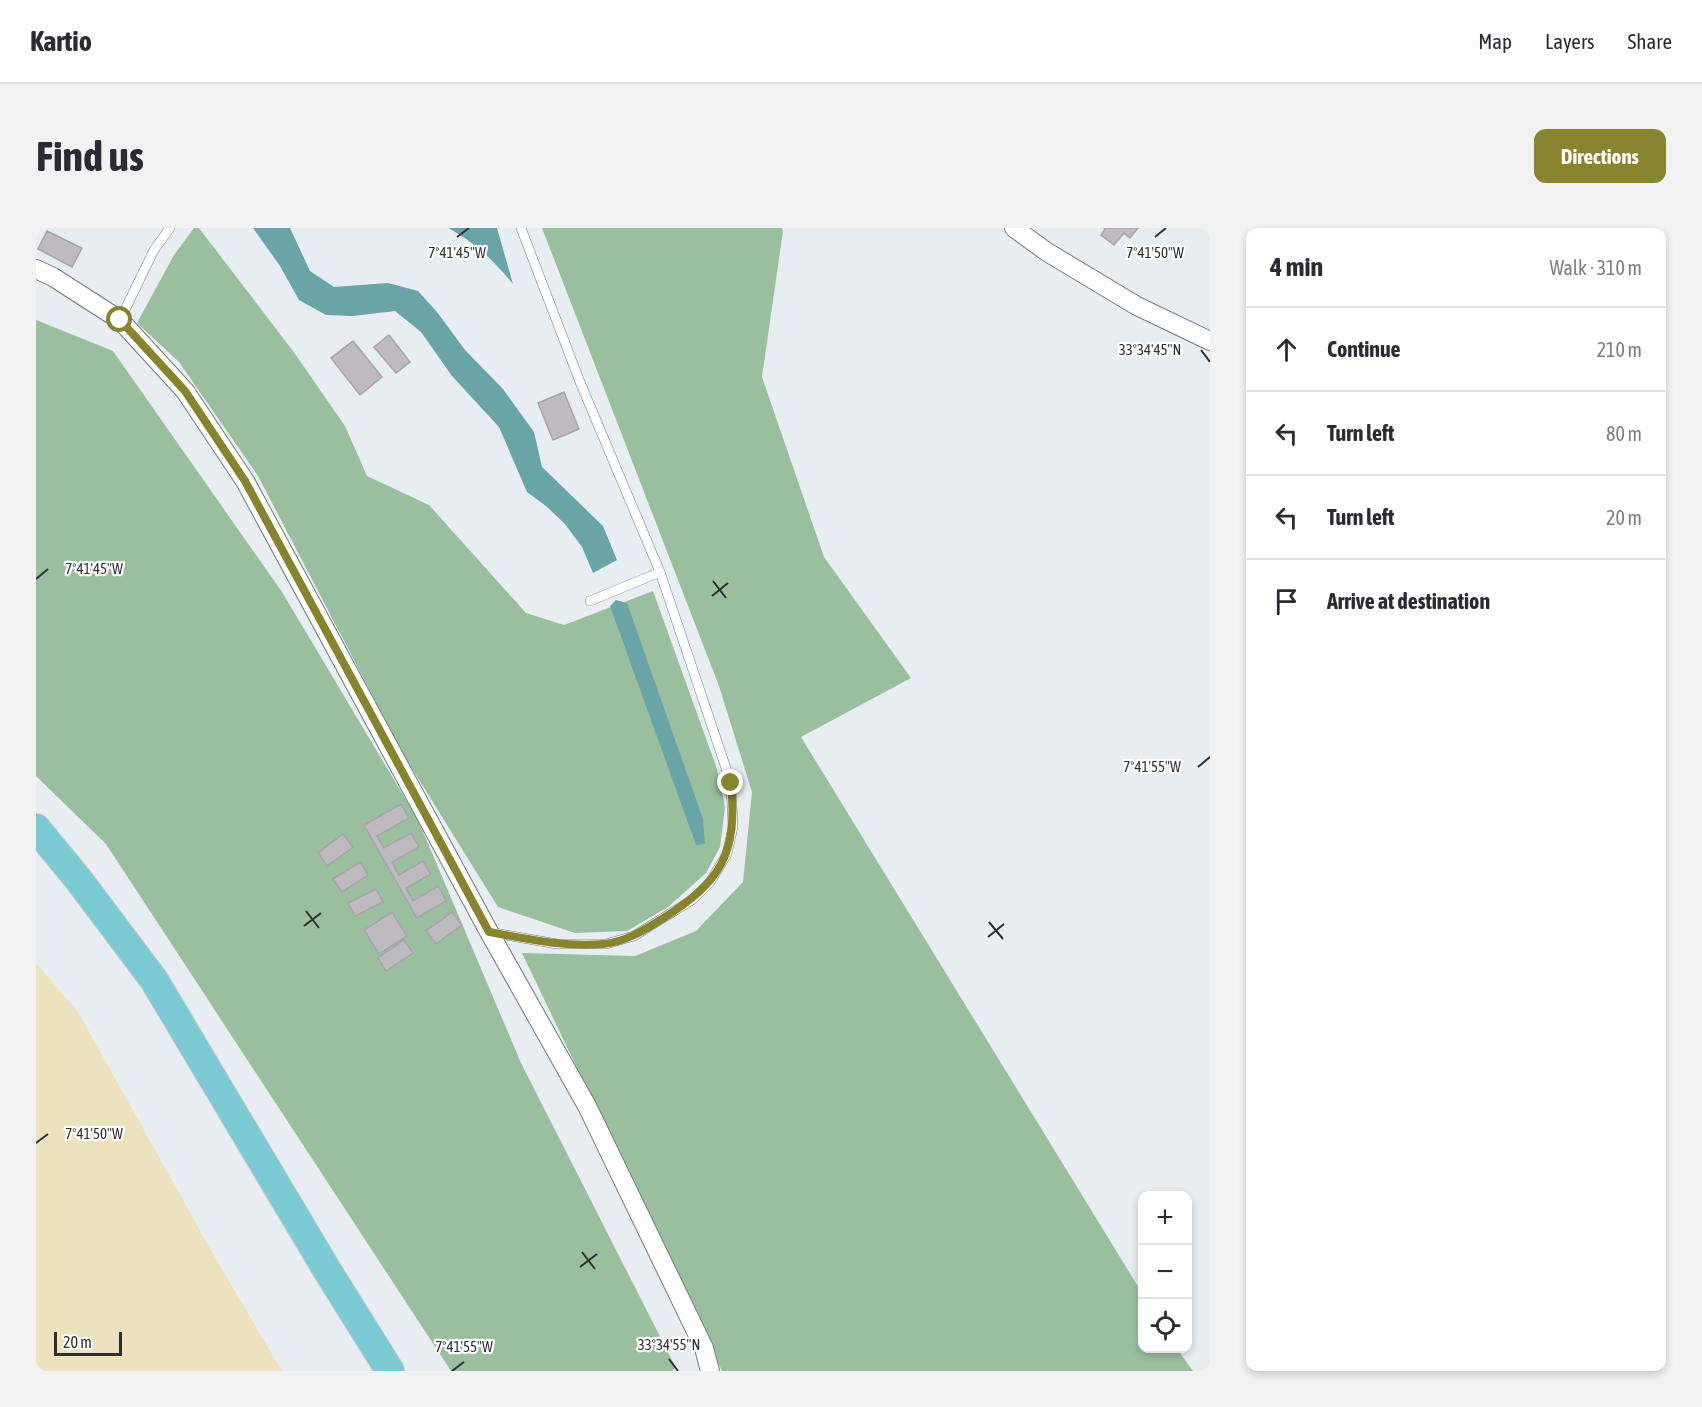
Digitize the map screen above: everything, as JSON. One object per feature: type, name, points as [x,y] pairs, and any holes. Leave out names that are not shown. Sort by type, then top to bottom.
[{"type":"main road","points":[[36,828],[92,897],[154,980],[343,1297],[390,1371]]},
{"type":"street","points":[[1014,228],[1047,252],[1137,306],[1210,341]]},
{"type":"street","points":[[36,269],[53,277],[120,320],[185,391],[245,481],[489,932],[587,1106],[704,1348],[710,1371]]},
{"type":"lane","points":[[120,320],[154,250],[170,228]]},
{"type":"lane","points":[[489,932],[557,944],[606,944],[634,936],[692,900],[710,882],[728,854],[733,828],[731,783],[660,572],[580,382],[521,228]]},
{"type":"lane","points":[[590,601],[660,572]]},
{"type":"green space","points":[[194,228],[199,228],[293,351],[345,426],[367,476],[429,505],[526,613],[564,625],[653,591],[717,769],[725,807],[720,847],[706,873],[668,907],[627,931],[575,933],[498,907],[403,754],[258,476],[179,362],[137,323],[174,255]]},
{"type":"green space","points":[[542,228],[782,228],[762,377],[824,557],[911,678],[801,737],[1138,1286],[1138,1353],[1180,1353],[1193,1371],[722,1371],[522,953],[635,956],[696,931],[743,882],[752,792],[719,686]]},
{"type":"green space","points":[[36,320],[113,351],[282,592],[418,820],[521,1063],[675,1366],[673,1371],[451,1371],[106,844],[36,776]]},
{"type":"sand","points":[[36,963],[78,1012],[216,1259],[282,1371],[36,1371]]},
{"type":"water","points":[[253,228],[290,228],[310,271],[334,287],[388,283],[418,291],[465,350],[503,389],[534,432],[542,467],[603,526],[617,560],[593,573],[582,547],[565,524],[527,492],[499,427],[452,376],[421,332],[395,311],[353,316],[326,315],[299,300],[280,266]]},
{"type":"water","points":[[448,228],[497,228],[513,284],[484,253],[467,239]]},
{"type":"water","points":[[616,600],[627,603],[703,819],[705,844],[696,845],[610,606]]},
{"type":"building","points":[[1104,228],[1138,228],[1130,238],[1124,233],[1114,245],[1101,235]]},
{"type":"building","points":[[47,231],[82,248],[72,267],[38,249]]},
{"type":"building","points":[[389,335],[410,362],[396,373],[374,347]]},
{"type":"building","points":[[353,341],[382,377],[360,395],[331,358]]},
{"type":"building","points":[[564,392],[579,429],[553,440],[538,403]]},
{"type":"building","points":[[401,804],[409,818],[377,836],[384,848],[411,833],[419,847],[392,862],[399,875],[423,861],[431,874],[406,888],[413,901],[438,886],[446,901],[417,918],[364,825]]},
{"type":"building","points":[[343,834],[353,847],[327,866],[318,853]]},
{"type":"building","points":[[360,862],[368,875],[342,892],[333,879]]},
{"type":"building","points":[[376,889],[383,902],[355,916],[348,903]]},
{"type":"building","points":[[392,912],[407,936],[379,954],[364,930]]},
{"type":"building","points":[[452,912],[462,925],[436,944],[426,931]]},
{"type":"building","points":[[404,940],[413,953],[386,971],[378,958]]},
{"type":"route","points":[[120,320],[185,391],[245,481],[489,932],[557,944],[585,945],[606,944],[634,936],[692,900],[710,882],[728,854],[734,808],[731,783]]}]
